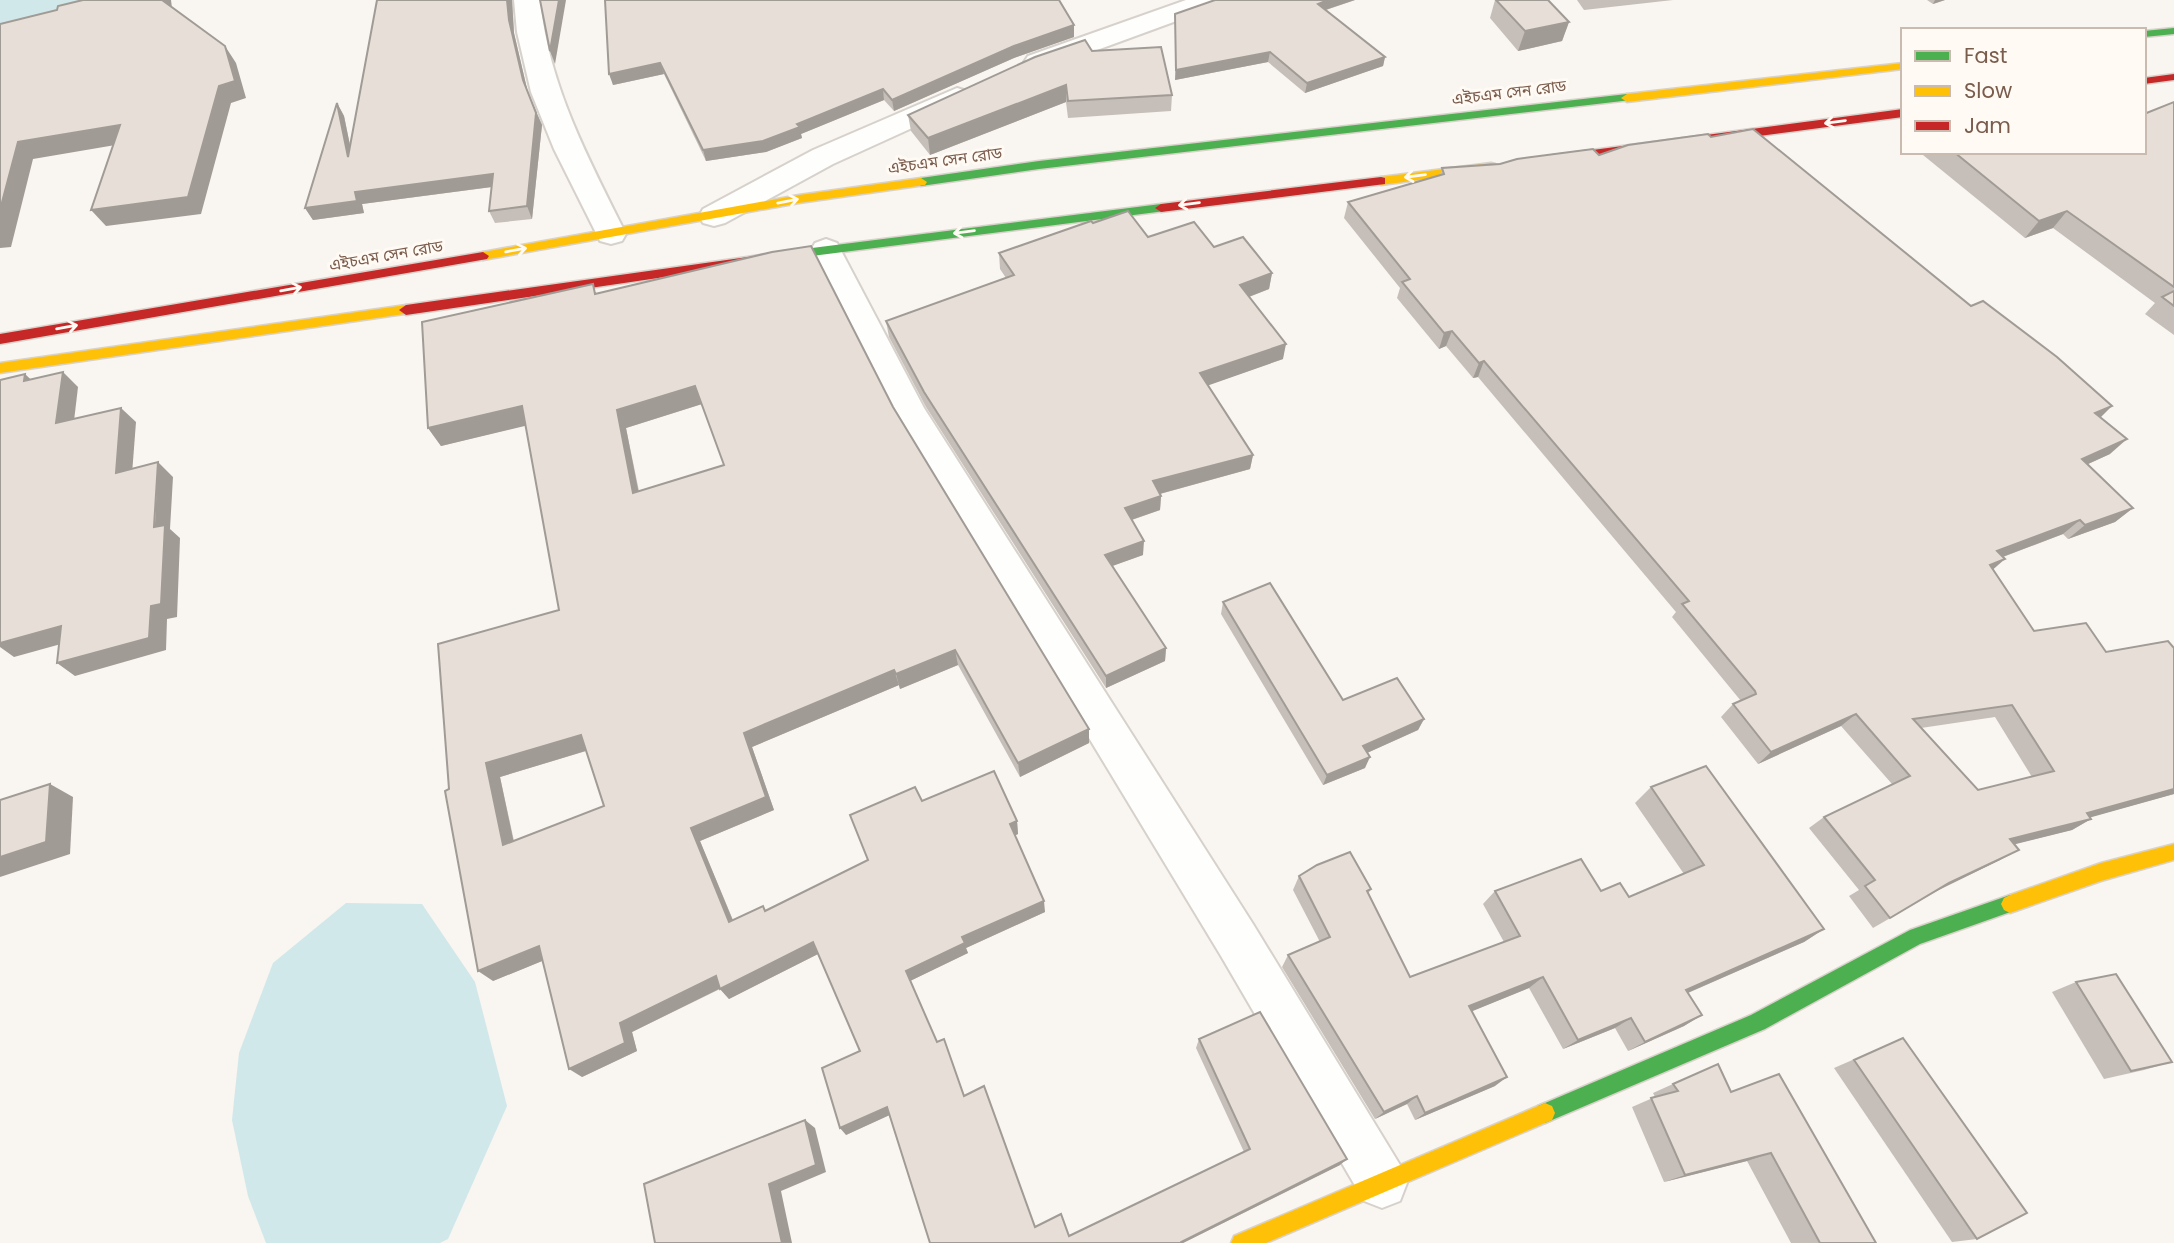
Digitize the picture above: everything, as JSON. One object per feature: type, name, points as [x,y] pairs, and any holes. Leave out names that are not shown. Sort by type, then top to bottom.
[{"type":"main road","points":[[2146,34],[2174,31]]},
{"type":"main road","name":"এইচএম সেন রোড","points":[[0,339],[611,234],[673,229],[714,216],[799,199],[1039,164],[1901,66]]},
{"type":"main road","points":[[1534,162],[1901,113]]},
{"type":"main road","points":[[0,368],[676,266],[826,250],[1506,165]]},
{"type":"main road","points":[[1241,1243],[1758,1022],[1916,936],[2101,872],[2174,852]]},
{"type":"street","points":[[527,0],[528,35],[555,122],[611,234]]},
{"type":"street","points":[[1013,71],[1211,0]]},
{"type":"street","points":[[714,216],[823,157],[979,87]]},
{"type":"street","points":[[826,250],[911,415],[1230,929],[1382,1183]]},
{"type":"water","points":[[0,0],[116,0],[0,32]]},
{"type":"water","points":[[346,903],[422,904],[475,982],[507,1106],[448,1239],[440,1243],[266,1243],[248,1196],[232,1120],[239,1053],[273,963]]},
{"type":"building","points":[[83,0],[162,0],[225,46],[235,81],[219,86],[188,197],[91,210],[120,125],[18,142],[0,210],[0,24],[57,10],[58,6]]},
{"type":"building","points":[[377,0],[507,0],[523,80],[536,113],[527,206],[489,211],[493,174],[355,192],[357,201],[305,208],[337,103],[348,157]]},
{"type":"building","points":[[540,0],[559,0],[550,51]]},
{"type":"building","points":[[605,0],[1059,0],[1074,25],[1014,46],[892,100],[883,89],[763,141],[703,150],[660,63],[609,74]]},
{"type":"building","points":[[1215,0],[1328,0],[1318,4],[1385,57],[1307,83],[1270,52],[1176,70],[1175,14]]},
{"type":"building","points":[[1496,0],[1548,0],[1569,22],[1525,31]]},
{"type":"building","points":[[1085,40],[1092,51],[1161,47],[1172,95],[1068,101],[1066,85],[928,138],[908,115],[1035,57]]},
{"type":"building","points":[[2174,102],[2174,287],[2067,211],[2039,221],[1956,154],[2146,154],[2146,113]]},
{"type":"building","points":[[1753,129],[1971,306],[1983,301],[2057,357],[2112,406],[2095,413],[2127,439],[2082,459],[2133,508],[2085,525],[2080,520],[1997,551],[2005,559],[1990,565],[2034,631],[2086,623],[2106,652],[2168,641],[2174,648],[2174,789],[2087,813],[2091,819],[2010,839],[2019,850],[1949,883],[1890,918],[1865,886],[1875,880],[1824,817],[1910,776],[1856,714],[1771,752],[1733,704],[1756,694],[1755,691],[1682,604],[1689,601],[1484,361],[1479,363],[1452,331],[1444,333],[1402,282],[1410,279],[1348,202],[1444,174],[1442,168],[1500,164],[1517,159],[1593,149],[1599,155],[1628,145],[1708,134],[1711,137]],"holes":[[[2012,705],[2054,771],[1978,790],[1913,719]]]},
{"type":"building","points":[[1128,211],[1148,237],[1194,222],[1214,247],[1243,237],[1272,273],[1240,285],[1286,344],[1200,373],[1253,455],[1153,481],[1161,496],[1125,508],[1144,541],[1105,555],[1166,648],[1106,676],[924,392],[886,321],[1014,275],[999,253]]},
{"type":"building","points":[[811,246],[893,407],[1089,729],[1018,763],[955,650],[896,674],[894,670],[744,733],[766,797],[691,828],[729,922],[763,906],[765,911],[868,860],[850,815],[915,787],[922,801],[994,771],[1017,821],[1010,824],[1044,901],[962,937],[965,943],[906,971],[937,1042],[944,1039],[964,1096],[984,1086],[1035,1227],[1061,1214],[1069,1236],[1250,1149],[1199,1039],[1260,1012],[1347,1159],[1181,1243],[930,1243],[887,1107],[840,1128],[822,1068],[860,1051],[813,942],[720,989],[716,976],[620,1023],[625,1043],[569,1069],[539,946],[478,971],[445,791],[449,789],[438,644],[559,610],[522,406],[428,428],[422,322],[593,284],[595,294],[772,252]],"holes":[[[695,386],[724,465],[633,493],[617,410]],[[581,735],[604,806],[503,845],[486,763]]]},
{"type":"building","points":[[2174,291],[2174,306],[2162,297]]},
{"type":"building","points":[[63,372],[56,423],[121,408],[116,473],[158,462],[154,527],[165,525],[161,604],[151,606],[149,638],[57,663],[61,626],[0,643],[0,380],[25,374],[24,381]]},
{"type":"building","points":[[1270,583],[1343,700],[1397,678],[1424,719],[1363,746],[1370,757],[1327,775],[1223,602]]},
{"type":"building","points":[[1706,766],[1824,929],[1686,990],[1702,1015],[1645,1042],[1631,1018],[1578,1040],[1543,977],[1469,1006],[1507,1077],[1425,1113],[1417,1096],[1384,1112],[1288,955],[1330,937],[1299,876],[1317,865],[1350,852],[1371,889],[1367,891],[1410,977],[1520,936],[1495,891],[1581,859],[1601,891],[1620,883],[1629,897],[1704,865],[1651,787]]},
{"type":"building","points":[[50,784],[46,842],[0,857],[0,800]]},
{"type":"building","points":[[2116,974],[2172,1062],[2131,1071],[2076,982]]},
{"type":"building","points":[[1903,1038],[2027,1213],[1977,1239],[1854,1060]]},
{"type":"building","points":[[1718,1064],[1731,1092],[1779,1074],[1876,1243],[1820,1243],[1771,1153],[1685,1175],[1651,1098],[1678,1091],[1673,1084]]},
{"type":"building","points":[[805,1120],[816,1165],[769,1184],[782,1243],[655,1243],[644,1184]]},
{"type":"traffic: fast","points":[[2146,34],[2174,31]]},
{"type":"traffic: fast","points":[[921,182],[1039,165],[1627,98]]},
{"type":"traffic: fast","points":[[804,253],[1161,208]]},
{"type":"traffic: fast","points":[[1545,1113],[1758,1022],[1916,936],[2010,904]]},
{"type":"traffic: slow","points":[[1627,98],[1901,66]]},
{"type":"traffic: slow","points":[[1381,181],[1491,167]]},
{"type":"traffic: slow","points":[[483,256],[799,199],[921,182]]},
{"type":"traffic: slow","points":[[0,368],[406,310]]},
{"type":"traffic: slow","points":[[2010,904],[2101,872],[2174,852]]},
{"type":"traffic: slow","points":[[1241,1243],[1545,1113]]},
{"type":"traffic: jam","points":[[2146,81],[2174,77]]},
{"type":"traffic: jam","points":[[1547,160],[1901,113]]},
{"type":"traffic: jam","points":[[1161,208],[1381,181]]},
{"type":"traffic: jam","points":[[406,310],[804,253]]},
{"type":"traffic: jam","points":[[0,339],[483,256]]}]
